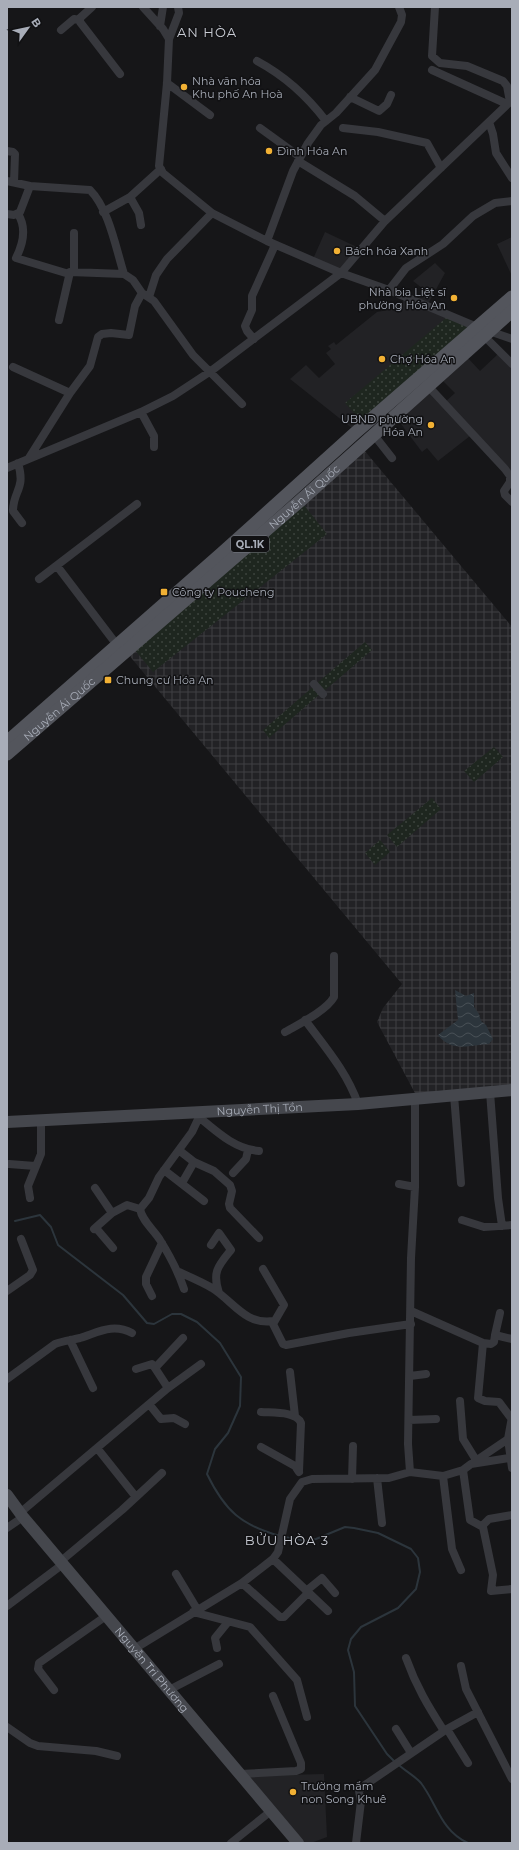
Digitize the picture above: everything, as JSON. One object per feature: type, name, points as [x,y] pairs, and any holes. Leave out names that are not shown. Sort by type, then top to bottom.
[{"type":"main road","name":"QL.1K","points":[[483,331],[512,296]]},
{"type":"main road","name":"QL.1K","points":[[120,649],[483,331],[512,311]]},
{"type":"main road","name":"Nguyễn Ái Quốc","points":[[7,742],[374,435],[428,386],[483,331]]},
{"type":"main road","name":"Nguyễn Ái Quốc","points":[[7,754],[120,649]]},
{"type":"street","points":[[80,20],[92,7]]},
{"type":"street","points":[[142,7],[160,26],[169,39]]},
{"type":"street","points":[[160,26],[163,7]]},
{"type":"street","points":[[186,7],[178,10],[169,39],[167,83],[159,166],[161,169],[212,213],[266,241],[341,273],[389,290],[483,331],[512,339]]},
{"type":"street","points":[[266,241],[299,159],[321,125],[350,97],[375,70],[384,57],[401,22],[402,15],[399,7]]},
{"type":"street","points":[[435,7],[432,56],[440,63],[467,66],[503,81],[507,86],[510,102]]},
{"type":"street","points":[[61,30],[77,18],[80,20],[120,74]]},
{"type":"street","points":[[257,61],[292,84],[314,106],[326,121]]},
{"type":"street","points":[[432,70],[510,102]]},
{"type":"street","points":[[167,83],[210,115]]},
{"type":"street","points":[[350,97],[379,111],[387,104],[391,95]]},
{"type":"street","points":[[7,468],[141,412],[173,396],[211,371],[341,273],[385,221],[510,102]]},
{"type":"street","points":[[489,122],[494,134],[496,153],[512,178]]},
{"type":"street","points":[[260,128],[299,159],[355,196],[385,221]]},
{"type":"street","points":[[343,128],[378,132],[427,143],[441,168]]},
{"type":"street","points":[[7,152],[15,154],[10,181],[30,186],[90,190],[103,212],[118,251],[124,274]]},
{"type":"street","points":[[103,212],[130,197],[161,169]]},
{"type":"street","points":[[18,214],[23,207],[30,186]]},
{"type":"street","points":[[130,197],[139,213],[141,225]]},
{"type":"street","points":[[389,290],[406,268],[443,244],[473,216],[495,203],[512,201]]},
{"type":"street","points":[[150,297],[156,275],[167,259],[212,213]]},
{"type":"street","points":[[7,214],[18,214]]},
{"type":"street","points":[[18,214],[22,223],[23,238],[22,246],[16,258],[71,273],[124,274],[132,280],[142,293],[150,297],[159,307],[191,352],[242,404]]},
{"type":"street","points":[[60,320],[71,273],[74,233]]},
{"type":"street","points":[[254,339],[247,331],[245,326],[252,310],[252,296],[275,245]]},
{"type":"street","points":[[29,458],[70,393],[90,366],[98,337],[102,334],[111,332],[129,335],[135,306],[142,293]]},
{"type":"street","points":[[483,331],[512,364]]},
{"type":"street","points":[[13,367],[70,393]]},
{"type":"street","points":[[428,386],[505,469],[511,480],[504,491],[505,495],[512,502]]},
{"type":"street","points":[[141,412],[154,436],[154,447]]},
{"type":"street","points":[[374,435],[392,458]]},
{"type":"street","points":[[38,443],[50,450]]},
{"type":"street","points":[[18,463],[21,481],[13,511],[22,524]]},
{"type":"street","points":[[39,579],[137,504]]},
{"type":"street","points":[[57,566],[120,649]]},
{"type":"street","points":[[314,684],[323,694]]},
{"type":"street","points":[[285,1032],[329,1004],[334,997],[334,956]]},
{"type":"street","points":[[305,1020],[351,1085],[358,1104]]},
{"type":"street","name":"Nguyễn Thị Tồn","points":[[7,1122],[200,1115],[358,1104],[512,1090]]},
{"type":"street","points":[[490,1092],[498,1198],[502,1226]]},
{"type":"street","points":[[454,1095],[461,1183]]},
{"type":"street","points":[[410,1472],[409,1420],[411,1258],[415,1186],[415,1099]]},
{"type":"street","points":[[140,1209],[149,1198],[164,1170],[180,1151],[192,1132],[200,1115],[223,1137],[248,1150],[259,1152]]},
{"type":"street","points":[[30,1198],[28,1186],[41,1154],[41,1120]]},
{"type":"street","points":[[233,1173],[246,1159],[248,1150]]},
{"type":"street","points":[[180,1151],[194,1162],[214,1171],[230,1185],[232,1191],[228,1204],[230,1208],[259,1238]]},
{"type":"street","points":[[182,1184],[194,1162]]},
{"type":"street","points":[[9,1164],[35,1166]]},
{"type":"street","points":[[164,1170],[204,1201]]},
{"type":"street","points":[[399,1184],[415,1186]]},
{"type":"street","points":[[95,1188],[112,1213]]},
{"type":"street","points":[[113,1248],[95,1228],[112,1213],[127,1205],[140,1209]]},
{"type":"street","points":[[140,1209],[143,1217],[162,1243],[179,1272],[184,1289]]},
{"type":"street","points":[[462,1220],[484,1227],[512,1225]]},
{"type":"street","points":[[211,1245],[219,1233],[231,1250],[217,1268],[214,1276],[219,1294]]},
{"type":"street","points":[[7,1291],[30,1275],[33,1270],[21,1239]]},
{"type":"street","points":[[152,1296],[146,1284],[146,1277],[162,1243]]},
{"type":"street","points":[[179,1272],[208,1286],[252,1319],[265,1322],[273,1321],[280,1313],[284,1305],[263,1269]]},
{"type":"street","points":[[411,1311],[483,1343],[491,1344],[494,1342],[500,1313]]},
{"type":"street","points":[[273,1321],[283,1344],[291,1346],[349,1333],[411,1324]]},
{"type":"street","points":[[7,1379],[55,1344],[111,1328],[124,1329],[132,1333]]},
{"type":"street","points":[[495,1335],[512,1339]]},
{"type":"street","points":[[155,1368],[183,1338]]},
{"type":"street","points":[[70,1340],[93,1388]]},
{"type":"street","points":[[474,1462],[511,1462],[508,1439],[512,1418],[499,1402],[480,1400],[477,1397],[483,1343]]},
{"type":"street","points":[[136,1370],[152,1364],[168,1388]]},
{"type":"street","points":[[7,1528],[148,1404],[201,1364]]},
{"type":"street","points":[[290,1372],[295,1416]]},
{"type":"street","points":[[410,1376],[426,1374]]},
{"type":"street","points":[[460,1401],[463,1440],[474,1462]]},
{"type":"street","points":[[148,1404],[161,1419],[176,1418],[185,1424]]},
{"type":"street","points":[[261,1412],[295,1416],[300,1419],[302,1423],[299,1471],[302,1482]]},
{"type":"street","points":[[409,1420],[436,1419]]},
{"type":"street","points":[[134,1649],[242,1583],[272,1559],[278,1552],[290,1499],[302,1482],[312,1480],[389,1478],[410,1472],[443,1476],[463,1470],[508,1439]]},
{"type":"street","points":[[352,1479],[353,1446]]},
{"type":"street","points":[[261,1447],[295,1466],[299,1471]]},
{"type":"street","points":[[97,1448],[136,1497]]},
{"type":"street","points":[[463,1470],[470,1520],[472,1523],[482,1526]]},
{"type":"street","points":[[7,1606],[62,1562],[162,1473]]},
{"type":"street","points":[[443,1476],[452,1549],[461,1570]]},
{"type":"street","points":[[377,1478],[382,1523]]},
{"type":"street","name":"Nguyễn Tri Phương","points":[[7,1495],[106,1616],[298,1843]]},
{"type":"street","points":[[482,1526],[489,1519],[512,1515]]},
{"type":"street","points":[[482,1526],[492,1571],[491,1591],[512,1589]]},
{"type":"street","points":[[272,1559],[328,1610]]},
{"type":"street","points":[[176,1574],[195,1611],[228,1622],[250,1627],[297,1680],[307,1717]]},
{"type":"street","points":[[242,1583],[280,1617],[284,1617],[322,1578],[335,1593]]},
{"type":"street","points":[[54,1690],[38,1669],[39,1663],[106,1616]]},
{"type":"street","points":[[217,1648],[215,1638],[228,1622]]},
{"type":"street","points":[[406,1658],[414,1682],[422,1698],[468,1763]]},
{"type":"street","points":[[169,1690],[219,1664]]},
{"type":"street","points":[[462,1666],[464,1685],[512,1779]]},
{"type":"street","points":[[240,1774],[296,1771],[301,1769],[301,1763],[273,1696]]},
{"type":"street","points":[[356,1843],[361,1801],[359,1791],[411,1753],[446,1730],[478,1712]]},
{"type":"street","points":[[7,1727],[30,1743],[38,1746],[96,1751],[117,1756]]},
{"type":"street","points":[[396,1729],[411,1753]]},
{"type":"street","points":[[231,1843],[271,1811]]},
{"type":"shaded area","name":"Bách hóa Xanh","points":[[325,232],[359,248],[340,270],[313,259]]},
{"type":"shaded area","points":[[512,237],[512,276],[497,244]]},
{"type":"shaded area","points":[[435,263],[445,273],[428,304],[418,300],[422,288],[413,281]]},
{"type":"shaded area","name":"Chợ Hóa An","points":[[404,299],[470,327],[353,429],[290,379],[306,365],[319,378],[335,364],[326,353],[331,349],[328,346],[334,342],[336,345],[377,312],[399,308]]},
{"type":"shaded area","points":[[447,317],[470,327],[362,422],[345,403]]},
{"type":"shaded area","points":[[498,354],[512,367],[512,475],[445,402],[455,393],[442,380],[467,357],[480,371]]},
{"type":"shaded area","name":"UBND phường Hóa An","points":[[429,391],[470,436],[438,461],[427,448],[422,452],[398,420]]},
{"type":"shaded area","points":[[364,450],[512,627],[512,1086],[416,1095],[377,1022],[383,1008],[402,984],[128,654]]},
{"type":"shaded area","points":[[303,504],[327,534],[153,672],[134,649]]},
{"type":"shaded area","points":[[365,642],[372,650],[324,691],[317,683]]},
{"type":"shaded area","points":[[314,686],[320,694],[269,738],[263,730]]},
{"type":"shaded area","points":[[494,747],[503,757],[474,782],[464,771]]},
{"type":"shaded area","points":[[432,798],[441,809],[397,847],[387,835]]},
{"type":"shaded area","points":[[380,840],[390,852],[375,865],[365,853]]},
{"type":"shaded area","name":"Trường mầm non Song Khuê","points":[[324,1774],[327,1837],[311,1843],[303,1843],[248,1776]]},
{"type":"water","points":[[455,990],[466,996],[474,993],[474,1007],[493,1039],[489,1044],[462,1047],[455,1046],[443,1041],[438,1035],[458,1020]]},
{"type":"waterway","points":[[15,1221],[40,1215],[51,1227],[58,1245],[123,1295],[147,1323],[154,1324],[172,1314],[181,1314],[197,1322],[220,1343],[241,1377],[240,1406],[228,1433],[215,1449],[207,1474],[221,1498],[236,1515],[255,1527],[280,1536]]},
{"type":"waterway","points":[[285,1537],[306,1541],[316,1539],[345,1527],[354,1528],[378,1533],[411,1549],[418,1558],[420,1572],[416,1589],[398,1608],[361,1627],[351,1639],[348,1650],[354,1672],[355,1706],[387,1754],[395,1762]]},
{"type":"waterway","points":[[399,1765],[421,1783],[445,1824],[452,1832],[468,1843]]},
{"type":"place","name":"Nhà văn hóa Khu phố An Hoà","points":[[184,87]]},
{"type":"place","name":"Đình Hóa An","points":[[269,151]]},
{"type":"place","name":"Bách hóa Xanh","points":[[337,251]]},
{"type":"place","name":"Nhà bia Liệt sĩ phường Hóa An","points":[[454,298]]},
{"type":"place","name":"Chợ Hóa An","points":[[382,359]]},
{"type":"place","name":"UBND phường Hóa An","points":[[431,425]]},
{"type":"place","name":"Công ty Poucheng","points":[[164,592]]},
{"type":"place","name":"Chung cư Hóa An","points":[[108,680]]},
{"type":"place","name":"Trường mầm non Song Khuê","points":[[293,1792]]},
{"type":"district","name":"AN HÒA","points":[[207,32]]},
{"type":"district","name":"BỬU HÒA 3","points":[[287,1540]]}]
